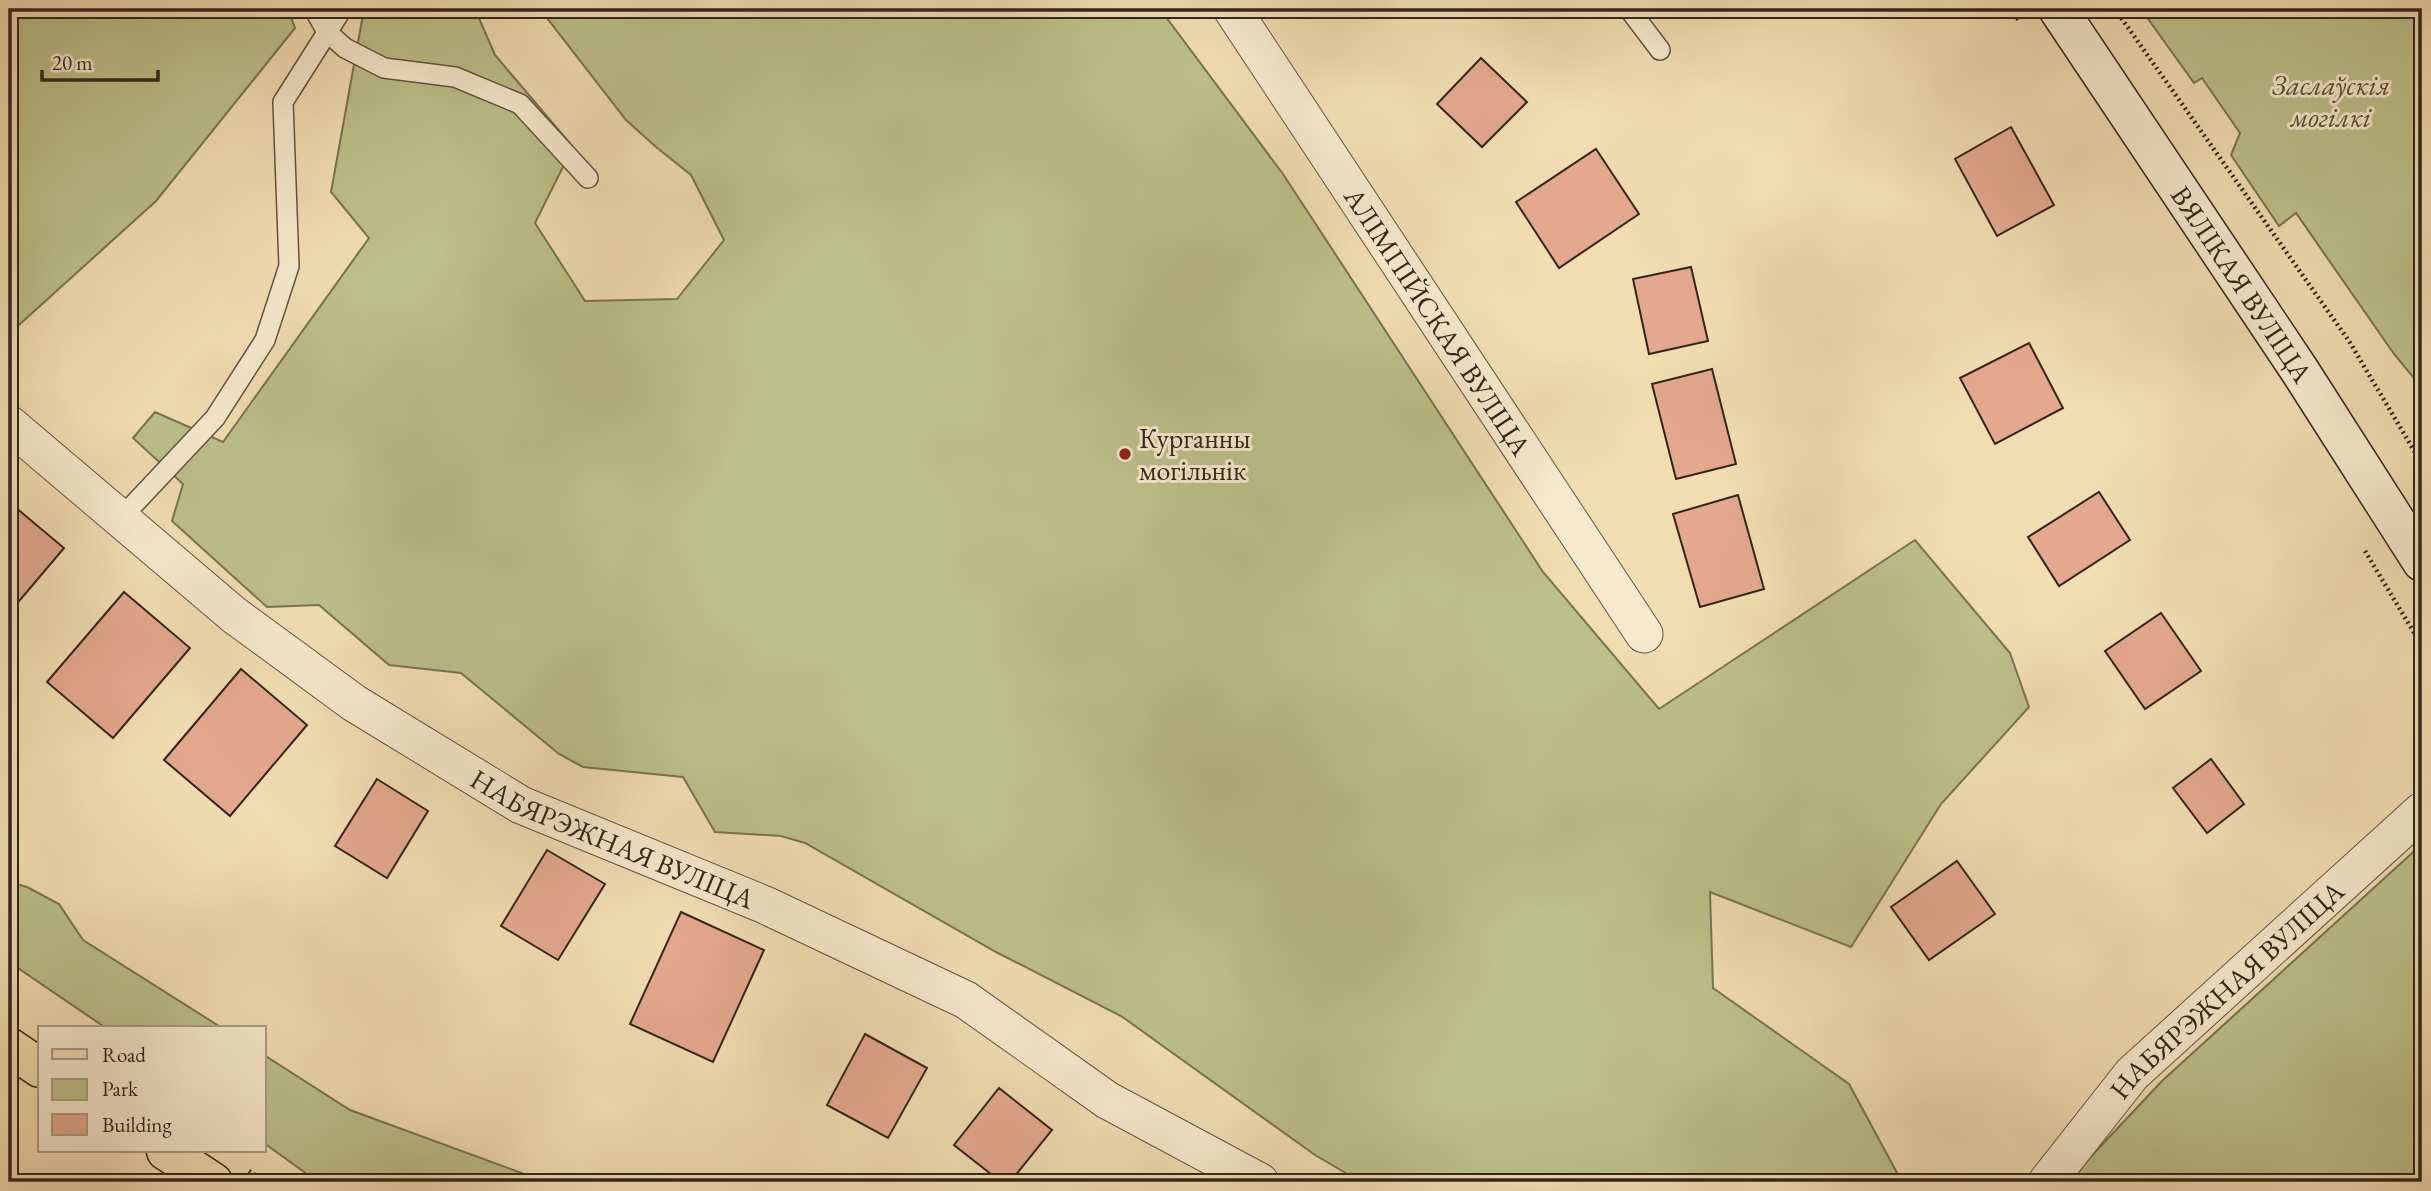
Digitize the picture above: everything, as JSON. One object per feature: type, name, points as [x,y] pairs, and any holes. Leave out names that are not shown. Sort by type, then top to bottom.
[{"type":"main road","name":"ВЯЛІКАЯ ВУЛІЦА","points":[[2058,9],[2300,371],[2422,562]]},
{"type":"main road","points":[[9,1047],[38,1067]]},
{"type":"main road","points":[[168,1152],[214,1182]]},
{"type":"street","name":"АЛІМПІЙСКАЯ ВУЛІЦА","points":[[1232,9],[1644,634]]},
{"type":"street","name":"НАБЯРЭЖНАЯ ВУЛІЦА","points":[[9,424],[234,615],[354,703],[521,805],[765,905],[966,1000],[1107,1100],[1260,1182]]},
{"type":"street","name":"НАБЯРЭЖНАЯ ВУЛІЦА","points":[[2047,1182],[2132,1074],[2422,811]]},
{"type":"lane","points":[[314,9],[327,32],[345,48],[384,68],[455,77],[520,104],[589,178]]},
{"type":"lane","points":[[120,519],[215,418],[265,340],[289,266],[282,102],[342,9]]},
{"type":"lane","points":[[1629,9],[1660,50]]},
{"type":"path","points":[[2115,9],[2349,341],[2422,464]]},
{"type":"green space","points":[[9,9],[288,9],[295,28],[156,201],[9,334]]},
{"type":"green space","points":[[364,9],[475,9],[495,55],[573,147],[535,223],[585,301],[677,299],[724,240],[691,175],[626,120],[540,9],[1160,9],[1283,174],[1543,572],[1659,709],[1915,540],[2010,653],[2029,707],[1941,804],[1851,947],[1710,892],[1713,988],[1849,1084],[1902,1182],[1361,1182],[1315,1155],[1121,1016],[996,952],[805,843],[781,836],[715,832],[683,777],[583,767],[559,754],[461,673],[389,665],[319,605],[267,607],[172,521],[183,484],[133,438],[155,412],[223,442],[369,238],[331,192]]},
{"type":"green space","name":"Заслаўскія могілкі","points":[[2141,9],[2422,9],[2422,388],[2394,354],[2296,213],[2279,226],[2231,155],[2240,133],[2202,78],[2194,83]]},
{"type":"green space","points":[[2422,844],[2422,1182],[2067,1182],[2162,1081]]},
{"type":"green space","points":[[9,882],[27,887],[59,904],[83,940],[219,1026],[103,1026],[9,962]]},
{"type":"green space","points":[[266,1056],[350,1110],[546,1182],[318,1182],[266,1144]]},
{"type":"building","points":[[1481,58],[1527,102],[1482,147],[1437,104]]},
{"type":"building","points":[[2011,127],[2054,205],[1997,236],[1955,159]]},
{"type":"building","points":[[1596,149],[1639,214],[1559,268],[1516,202]]},
{"type":"building","points":[[1691,267],[1708,341],[1649,354],[1633,279]]},
{"type":"building","points":[[2029,343],[2063,408],[1995,444],[1960,378]]},
{"type":"building","points":[[1712,369],[1736,464],[1676,479],[1652,384]]},
{"type":"building","points":[[2099,492],[2130,540],[2059,586],[2028,537]]},
{"type":"building","points":[[1738,495],[1764,589],[1700,607],[1673,514]]},
{"type":"building","points":[[9,502],[64,548],[9,613]]},
{"type":"building","points":[[124,592],[190,648],[113,738],[47,682]]},
{"type":"building","points":[[2161,613],[2201,671],[2145,709],[2105,651]]},
{"type":"building","points":[[241,669],[307,725],[230,816],[164,760]]},
{"type":"building","points":[[2211,759],[2244,804],[2207,833],[2173,788]]},
{"type":"building","points":[[377,779],[428,811],[387,878],[335,846]]},
{"type":"building","points":[[547,850],[605,884],[558,960],[501,926]]},
{"type":"building","points":[[1957,861],[1995,914],[1929,960],[1891,907]]},
{"type":"building","points":[[681,912],[764,950],[713,1062],[630,1024]]},
{"type":"building","points":[[865,1034],[927,1068],[888,1138],[827,1105]]},
{"type":"building","points":[[999,1088],[1052,1130],[1010,1182],[1001,1182],[954,1145]]},
{"type":"building","points":[[1176,1176],[1190,1182],[1173,1182]]},
{"type":"place","name":"Курганны могільнік","points":[[1125,454]]}]
